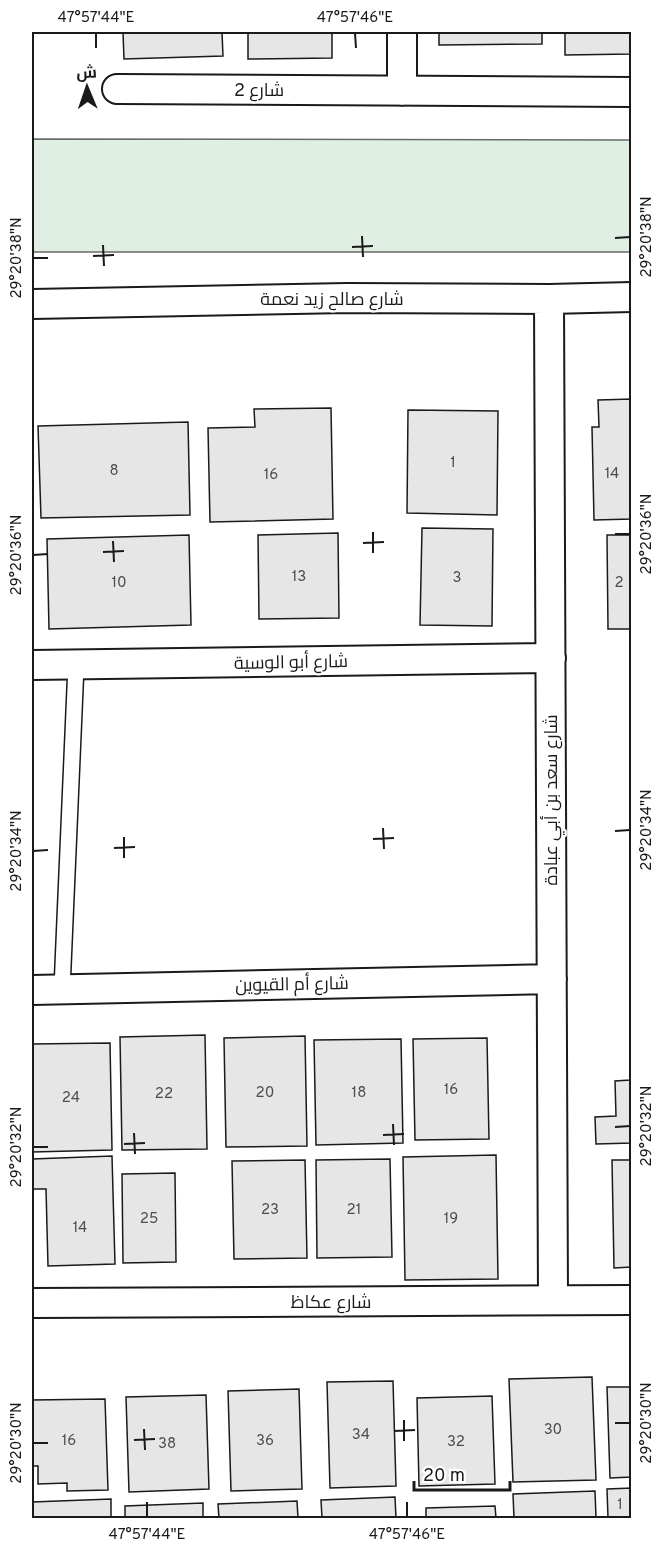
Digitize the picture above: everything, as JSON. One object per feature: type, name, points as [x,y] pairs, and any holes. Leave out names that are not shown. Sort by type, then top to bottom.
[{"type":"street","points":[[402,32],[402,91]]},
{"type":"street","name":"شارع 2","points":[[117,89],[632,92]]},
{"type":"street","name":"شارع صالح زيد نعمة","points":[[32,304],[347,298],[632,297]]},
{"type":"street","name":"شارع سعد بن أبي عبادة","points":[[549,299],[553,1300]]},
{"type":"street","name":"شارع أبو الوسية","points":[[32,665],[550,658]]},
{"type":"street","name":"شارع أم القيوين","points":[[32,990],[552,979]]},
{"type":"street","name":"شارع عكاظ","points":[[32,1303],[632,1300]]},
{"type":"lane","points":[[62,989],[76,665]]},
{"type":"green space","points":[[32,139],[631,140],[631,252],[32,252]]},
{"type":"building","points":[[123,32],[222,32],[223,56],[124,59]]},
{"type":"building","points":[[248,32],[332,32],[332,58],[248,59]]},
{"type":"building","points":[[439,32],[542,32],[542,44],[439,45]]},
{"type":"building","points":[[565,32],[632,32],[632,54],[565,55]]},
{"type":"building","points":[[632,399],[632,519],[594,520],[592,427],[599,427],[598,400]]},
{"type":"building","points":[[331,408],[333,519],[210,522],[208,428],[255,427],[254,409]]},
{"type":"building","points":[[408,410],[498,411],[497,515],[407,513]]},
{"type":"building","points":[[188,422],[190,515],[41,518],[38,426]]},
{"type":"building","points":[[422,528],[493,529],[492,626],[420,625]]},
{"type":"building","points":[[338,533],[339,618],[259,619],[258,535]]},
{"type":"building","points":[[189,535],[191,625],[49,629],[47,539]]},
{"type":"building","points":[[607,535],[632,535],[632,629],[608,629]]},
{"type":"building","points":[[205,1035],[207,1149],[122,1150],[120,1037]]},
{"type":"building","points":[[305,1036],[307,1146],[226,1147],[224,1038]]},
{"type":"building","points":[[487,1038],[489,1139],[415,1140],[413,1039]]},
{"type":"building","points":[[401,1039],[403,1143],[316,1145],[314,1040]]},
{"type":"building","points":[[110,1043],[112,1150],[32,1152],[32,1044]]},
{"type":"building","points":[[630,1043],[632,1043],[632,1143],[596,1144],[595,1117],[616,1116],[615,1081],[630,1080]]},
{"type":"building","points":[[496,1155],[498,1279],[405,1280],[403,1157]]},
{"type":"building","points":[[112,1156],[115,1264],[48,1266],[46,1189],[32,1189],[32,1159]]},
{"type":"building","points":[[390,1159],[392,1257],[317,1258],[316,1160]]},
{"type":"building","points":[[305,1160],[307,1258],[234,1259],[232,1161]]},
{"type":"building","points":[[612,1160],[632,1160],[632,1267],[614,1268]]},
{"type":"building","points":[[175,1173],[176,1262],[123,1263],[122,1174]]},
{"type":"building","points":[[592,1377],[596,1480],[513,1482],[509,1379]]},
{"type":"building","points":[[393,1381],[396,1486],[330,1488],[327,1382]]},
{"type":"building","points":[[607,1387],[632,1387],[632,1477],[610,1478]]},
{"type":"building","points":[[299,1389],[302,1489],[231,1491],[228,1391]]},
{"type":"building","points":[[206,1395],[209,1489],[129,1492],[126,1397]]},
{"type":"building","points":[[492,1396],[495,1484],[419,1486],[417,1398]]},
{"type":"building","points":[[105,1399],[108,1490],[67,1491],[67,1483],[38,1484],[38,1466],[33,1466],[32,1400]]},
{"type":"building","points":[[632,1488],[632,1518],[608,1518],[607,1489]]},
{"type":"building","points":[[595,1491],[596,1518],[514,1518],[513,1494]]},
{"type":"building","points":[[395,1497],[396,1518],[322,1518],[321,1500]]},
{"type":"building","points":[[111,1499],[111,1518],[32,1518],[32,1502]]},
{"type":"building","points":[[297,1501],[298,1518],[219,1518],[218,1504]]},
{"type":"building","points":[[203,1503],[203,1518],[125,1518],[125,1506]]},
{"type":"building","points":[[495,1506],[496,1518],[426,1518],[426,1508]]}]
